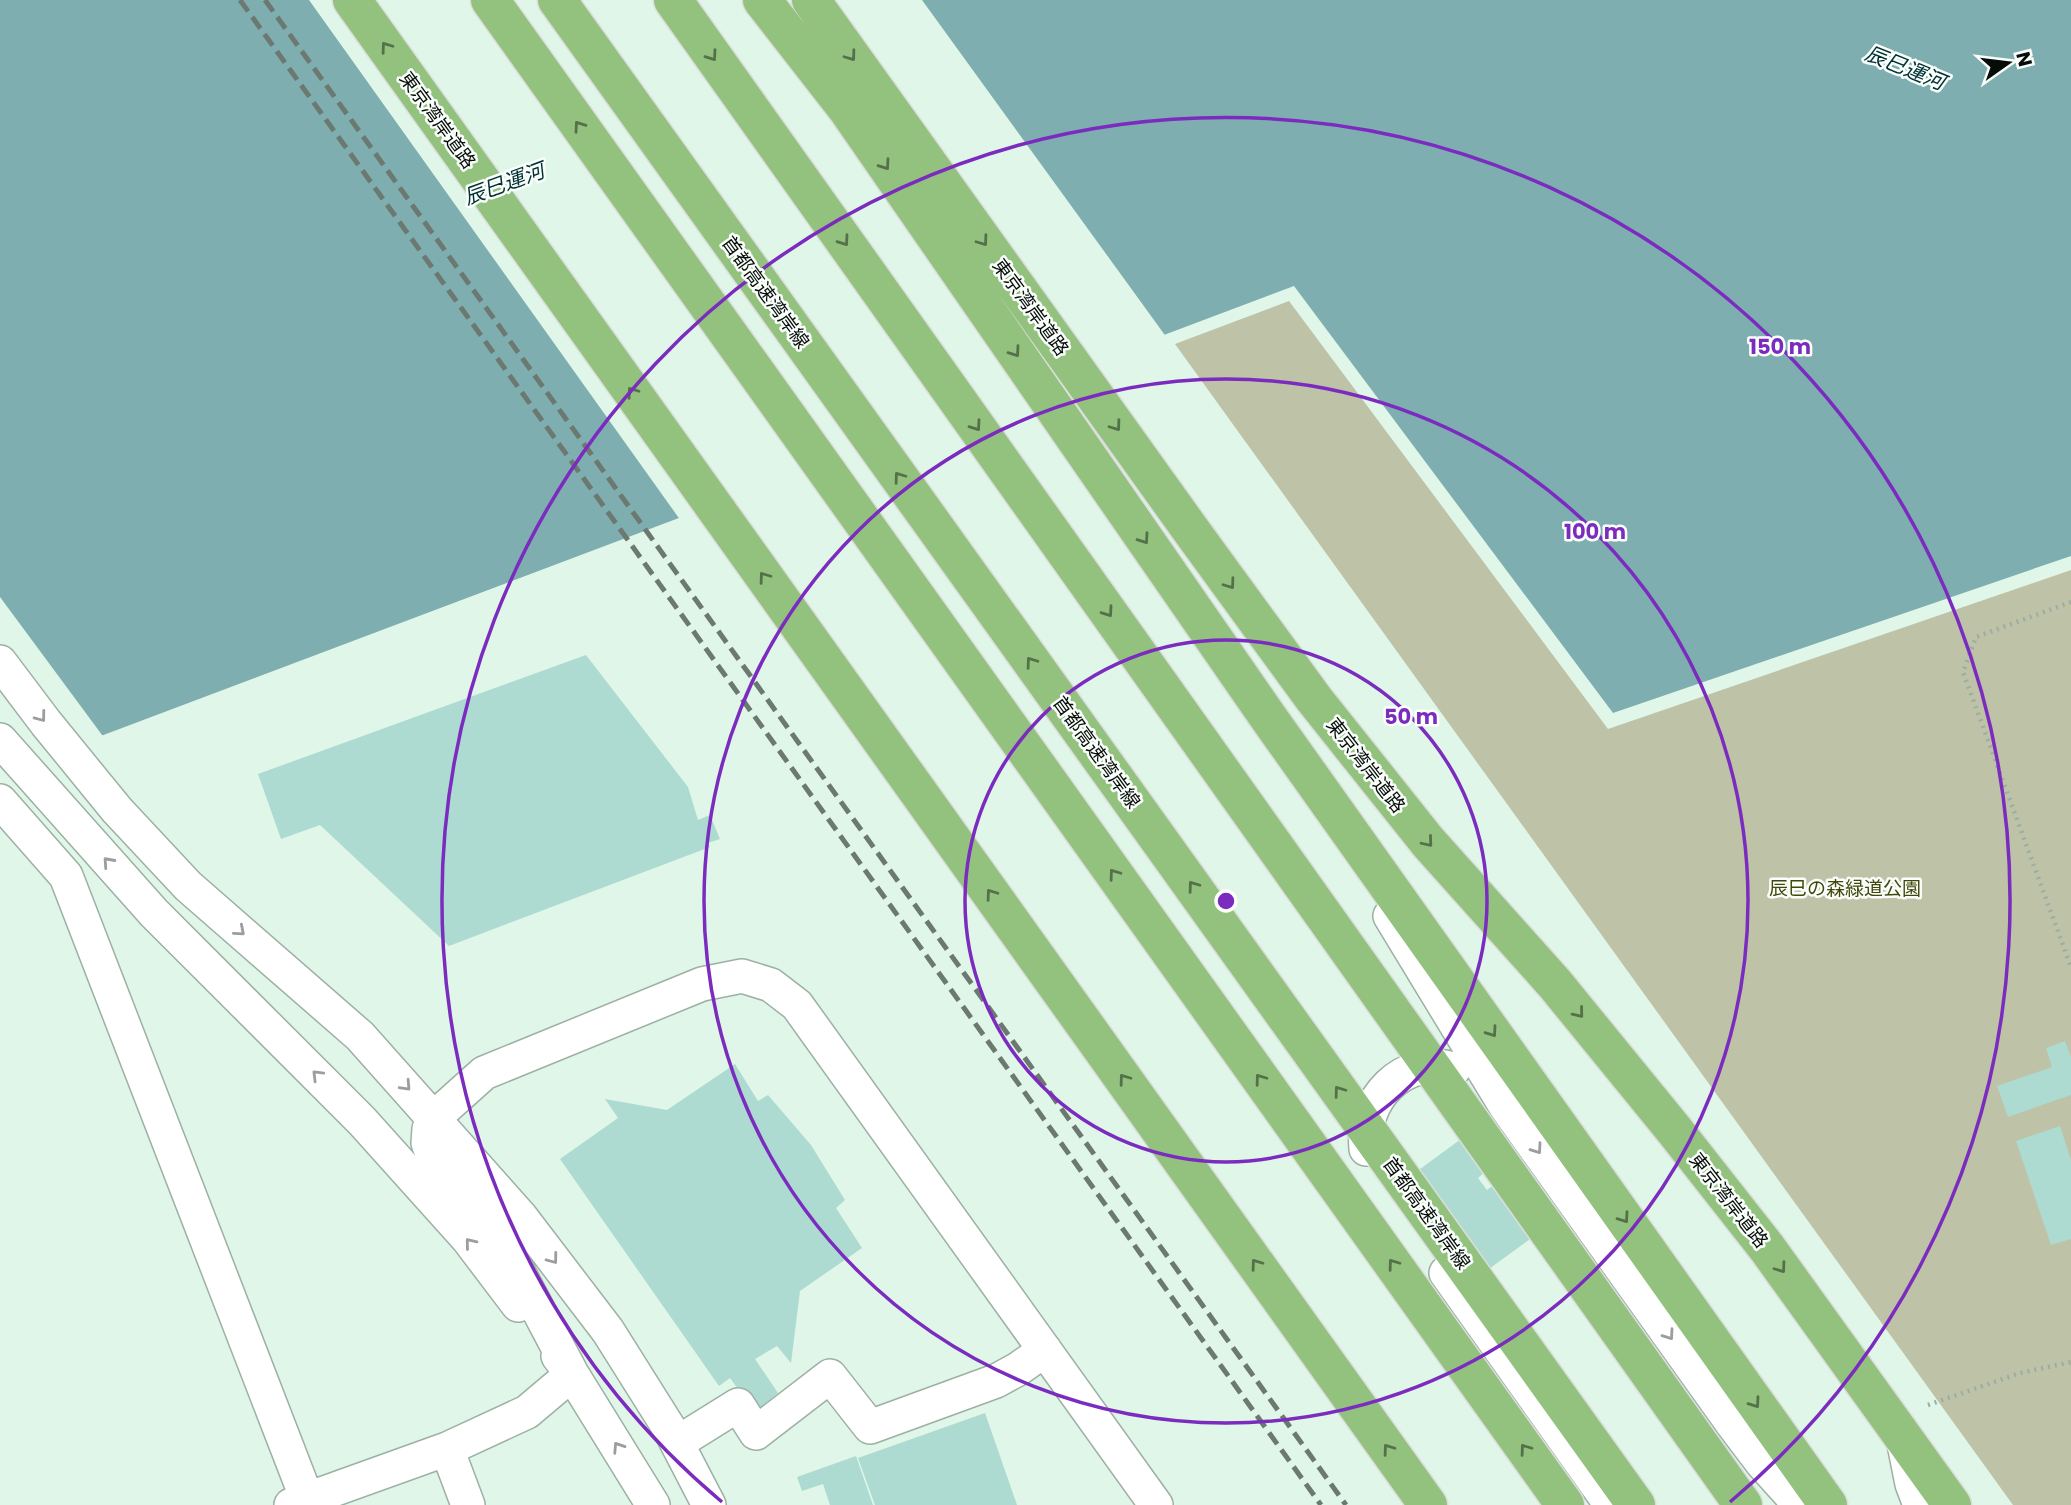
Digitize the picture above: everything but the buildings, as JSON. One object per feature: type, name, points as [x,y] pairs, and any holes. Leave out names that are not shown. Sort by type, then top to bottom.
[{"type":"highway","name":"東京湾岸道路","points":[[352,0],[1428,1505]]},
{"type":"highway","points":[[490,0],[1565,1505]]},
{"type":"highway","name":"首都高速湾岸線","points":[[557,0],[1636,1505]]},
{"type":"highway","points":[[673,0],[1743,1505]]},
{"type":"highway","points":[[762,0],[847,109],[1268,717],[1828,1505]]},
{"type":"highway","name":"東京湾岸道路","points":[[811,0],[1314,699],[1420,832],[1555,984],[1675,1131],[1767,1248],[1952,1505]]},
{"type":"street","points":[[0,662],[117,810],[188,886],[360,1036],[435,1117],[521,1217],[608,1331],[677,1443],[709,1505]]},
{"type":"street","points":[[1268,717],[1506,1107],[1731,1422],[1762,1463],[1800,1505]]},
{"type":"street","points":[[0,740],[154,913],[362,1121],[468,1239],[572,1374]]},
{"type":"street","points":[[0,802],[66,876],[299,1502],[447,1449],[527,1412],[572,1374]]},
{"type":"street","points":[[653,1505],[572,1374],[504,1245],[435,1161],[428,1143],[429,1129],[435,1117],[484,1073],[702,984],[743,976],[771,985],[797,1005],[1156,1505]]},
{"type":"street","points":[[1506,1107],[1478,1081],[1459,1070],[1438,1066],[1416,1069],[1395,1078],[1373,1103],[1366,1124],[1366,1148],[1374,1172],[1611,1505]]},
{"type":"street","points":[[677,1443],[738,1405],[756,1433],[830,1376],[870,1427],[996,1381],[1045,1350]]},
{"type":"street","points":[[1731,1422],[1750,1455],[1758,1476],[1761,1488],[1760,1505]]},
{"type":"street","points":[[1903,1436],[1912,1484],[1920,1505]]},
{"type":"street","points":[[447,1449],[468,1505]]},
{"type":"path","points":[[2071,602],[1976,637],[1963,672],[2071,967]]},
{"type":"path","points":[[1928,1405],[2020,1373],[2071,1362]]},
{"type":"green space","name":"辰巳の森緑道公園","points":[[1289,301],[1608,729],[2071,570],[2071,1505],[2013,1505],[1175,344]]},
{"type":"water","name":"辰巳運河","points":[[0,0],[2071,0],[2071,556],[1613,713],[1294,286],[0,774]]},
{"type":"pier","points":[[309,0],[922,0],[1167,338],[681,521]]},
{"type":"pier","points":[[0,597],[105,739],[0,778]]},
{"type":"railway","points":[[240,0],[1321,1505]]},
{"type":"railway","points":[[265,0],[1346,1505]]}]
